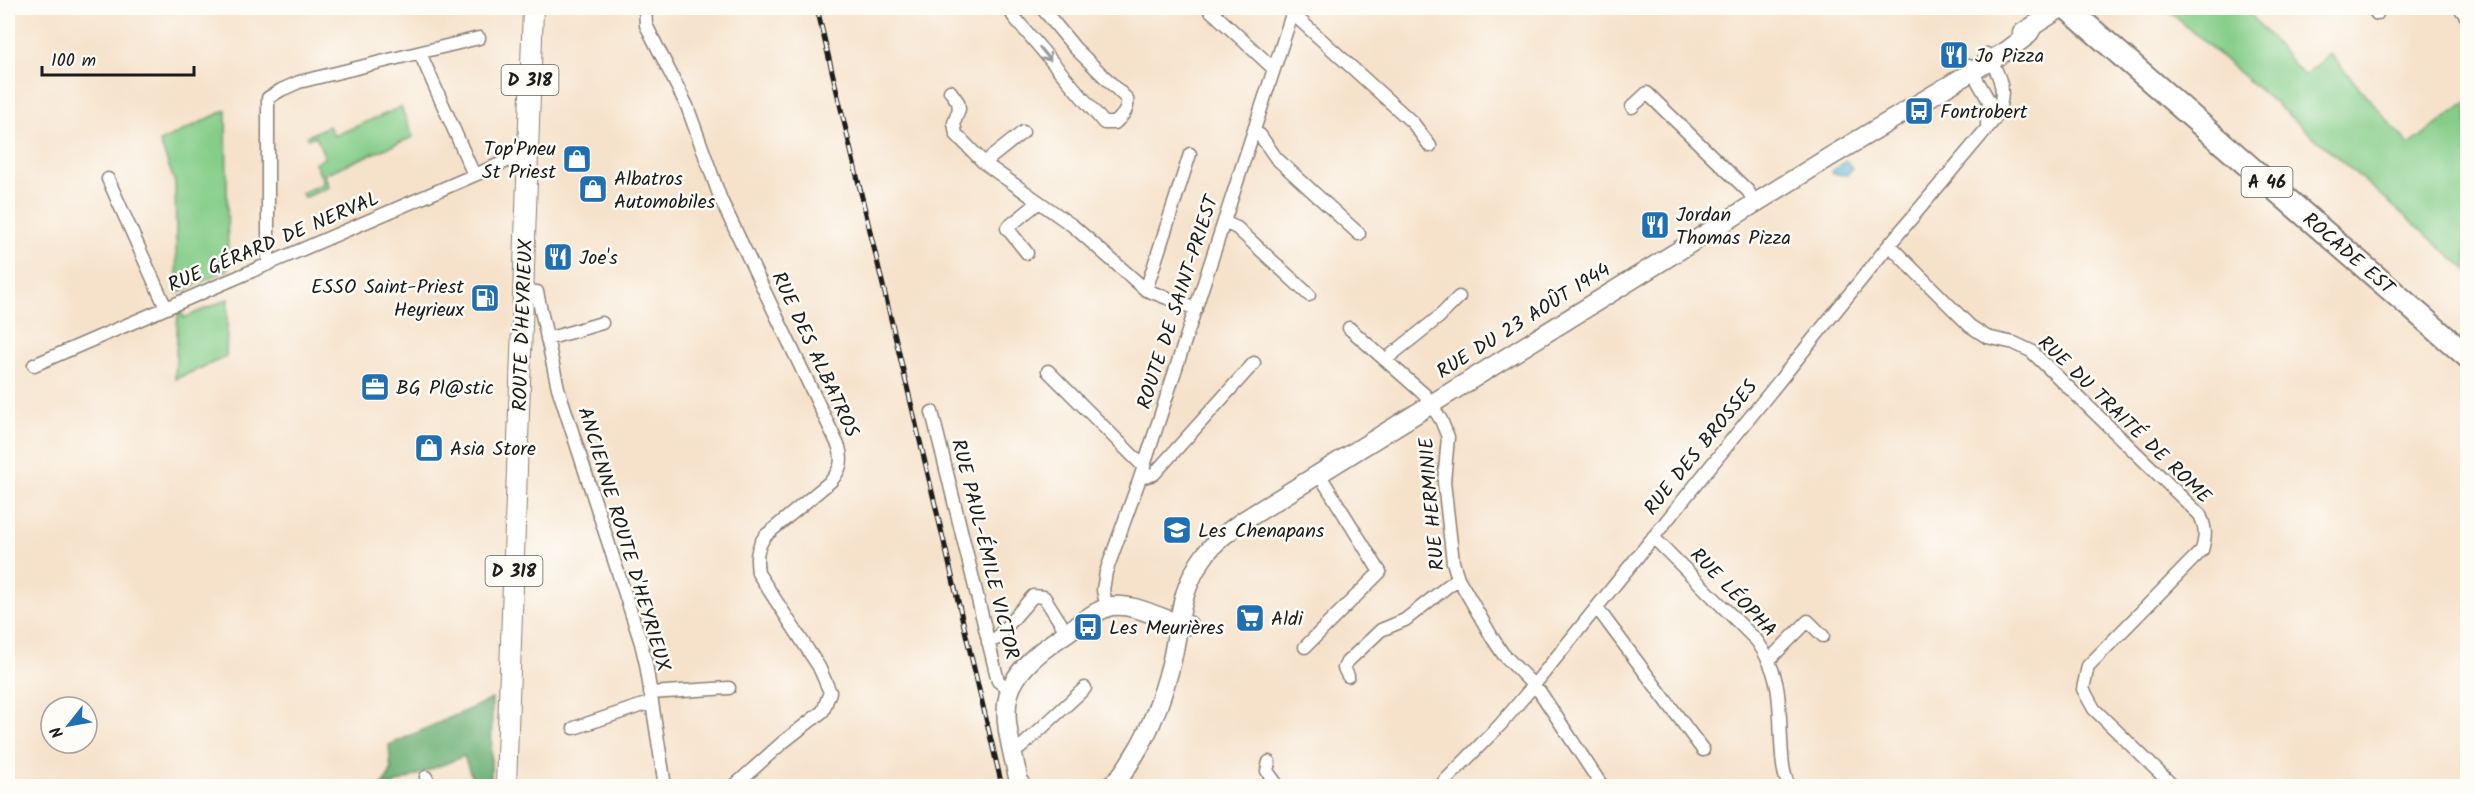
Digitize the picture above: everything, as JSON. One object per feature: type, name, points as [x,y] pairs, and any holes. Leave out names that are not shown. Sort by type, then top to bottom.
[{"type":"highway","name":"ROCADE EST","points":[[2067,8],[2468,357]]},
{"type":"highway","name":"ROCADE EST","points":[[2091,8],[2468,337]]},
{"type":"main road","name":"ROUTE D'HEYRIEUX","points":[[506,786],[533,8]]},
{"type":"main road","name":"RUE DU 23 AOÛT 1944","points":[[1184,617],[1184,595],[1205,554],[1243,521],[2028,34],[2032,28],[2061,8]]},
{"type":"main road","points":[[1020,786],[1006,727],[1005,709],[1010,690],[1025,665],[1067,633],[1107,608],[1123,607],[1184,617]]},
{"type":"main road","points":[[1110,786],[1120,776],[1140,745],[1159,704],[1184,617]]},
{"type":"main road","points":[[1119,786],[1167,705],[1180,674],[1184,617]]},
{"type":"street","name":"RUE DES ALBATROS","points":[[645,8],[645,25],[687,106],[722,200],[839,447],[842,459],[839,470],[831,481],[765,536],[758,548],[756,559],[758,573],[819,667],[830,692],[823,711],[782,743],[734,786]]},
{"type":"street","points":[[1009,8],[1068,83],[1104,123],[1115,123],[1124,115],[1128,105],[1127,99],[1075,48],[1042,8]]},
{"type":"street","points":[[1208,8],[1274,69]]},
{"type":"street","points":[[2460,8],[2468,19]]},
{"type":"street","points":[[1293,10],[1413,123],[1430,146]]},
{"type":"street","name":"ROUTE DE SAINT-PRIEST","points":[[1107,608],[1103,590],[1106,572],[1142,473],[1293,10]]},
{"type":"street","points":[[268,264],[268,98],[299,82],[479,38]]},
{"type":"street","points":[[420,53],[474,175]]},
{"type":"street","name":"RUE DES BROSSES","points":[[1447,784],[1500,725],[1598,608],[1889,245],[1994,120],[2003,99],[2001,83],[1989,57]]},
{"type":"street","points":[[1970,68],[1989,101],[1990,111],[1986,128]]},
{"type":"street","points":[[950,91],[958,102],[954,123],[956,134],[984,163],[1073,226],[1146,290],[1196,309]]},
{"type":"street","points":[[1632,107],[1647,93],[1748,191],[1755,203]]},
{"type":"street","points":[[984,163],[1023,132]]},
{"type":"street","points":[[1254,132],[1260,135],[1275,158],[1359,234]]},
{"type":"street","name":"RUE GÉRARD DE NERVAL","points":[[34,365],[528,152]]},
{"type":"street","points":[[1146,290],[1190,154]]},
{"type":"street","points":[[108,179],[166,308]]},
{"type":"street","points":[[1027,253],[1006,228],[1039,202]]},
{"type":"street","points":[[1224,222],[1238,228],[1309,295]]},
{"type":"street","name":"RUE DU TRAITÉ DE ROME","points":[[1889,245],[1970,326],[1987,337],[2014,343],[2031,351],[2200,515],[2205,526],[2202,550],[2088,666],[2083,689],[2094,709],[2173,786]]},
{"type":"street","name":"ANCIENNE ROUTE D'HEYRIEUX","points":[[524,291],[537,292],[543,310],[558,388],[641,643],[665,786]]},
{"type":"street","points":[[1385,360],[1439,317],[1459,297]]},
{"type":"street","points":[[547,339],[602,323]]},
{"type":"street","name":"RUE HERMINIE","points":[[1349,328],[1431,404],[1448,437],[1444,482],[1453,562],[1458,578],[1467,598],[1498,646],[1534,685],[1602,786]]},
{"type":"street","points":[[1048,371],[1142,473],[1154,474],[1254,363]]},
{"type":"street","name":"RUE PAUL-ÉMILE VICTOR","points":[[932,412],[998,681],[1010,690]]},
{"type":"street","points":[[1305,647],[1380,572],[1319,474]]},
{"type":"street","name":"RUE LÉOPHA","points":[[1653,537],[1757,641],[1770,658],[1777,682],[1782,766],[1789,786]]},
{"type":"street","points":[[1348,676],[1344,668],[1347,662],[1381,630],[1406,620],[1458,578]]},
{"type":"street","points":[[988,642],[996,639],[1033,596],[1044,597],[1067,633]]},
{"type":"street","points":[[1598,608],[1703,750]]},
{"type":"street","points":[[1770,658],[1808,621],[1823,636]]},
{"type":"street","points":[[574,728],[651,698],[729,688]]},
{"type":"street","points":[[1012,753],[1085,688]]},
{"type":"street","points":[[1269,762],[1266,771],[1278,786]]},
{"type":"green space","points":[[2165,8],[2245,8],[2304,76],[2330,54],[2409,145],[2467,102],[2467,270]]},
{"type":"green space","points":[[401,107],[413,137],[324,174],[329,187],[304,198],[302,193],[324,183],[315,163],[325,158],[316,136],[308,139],[307,136],[329,126],[334,136]]},
{"type":"green space","points":[[226,110],[228,270],[177,293],[175,183],[160,142]]},
{"type":"green space","points":[[228,299],[226,357],[175,379],[178,311],[181,310],[184,318]]},
{"type":"green space","points":[[492,699],[491,786],[475,786],[464,756],[390,786],[382,786],[391,772],[389,745]]},
{"type":"water","points":[[1846,161],[1852,168],[1847,175],[1833,174],[1832,171]]},
{"type":"railway","points":[[817,8],[1002,786]]},
{"type":"place","name":"Jo Pizza","points":[[1954,55]]},
{"type":"place","name":"Fontrobert","points":[[1919,111]]},
{"type":"place","name":"Top'Pneu St Priest","points":[[577,159]]},
{"type":"place","name":"Albatros Automobiles","points":[[593,189]]},
{"type":"place","name":"Jordan Thomas Pizza","points":[[1655,225]]},
{"type":"place","name":"Joe's","points":[[558,257]]},
{"type":"place","name":"ESSO Saint-Priest Heyrieux","points":[[485,298]]},
{"type":"place","name":"BG Pl@stic","points":[[375,387]]},
{"type":"place","name":"Asia Store","points":[[429,448]]},
{"type":"place","name":"Les Chenapans","points":[[1177,530]]},
{"type":"place","name":"Aldi","points":[[1250,618]]},
{"type":"place","name":"Les Meurières","points":[[1088,627]]}]
